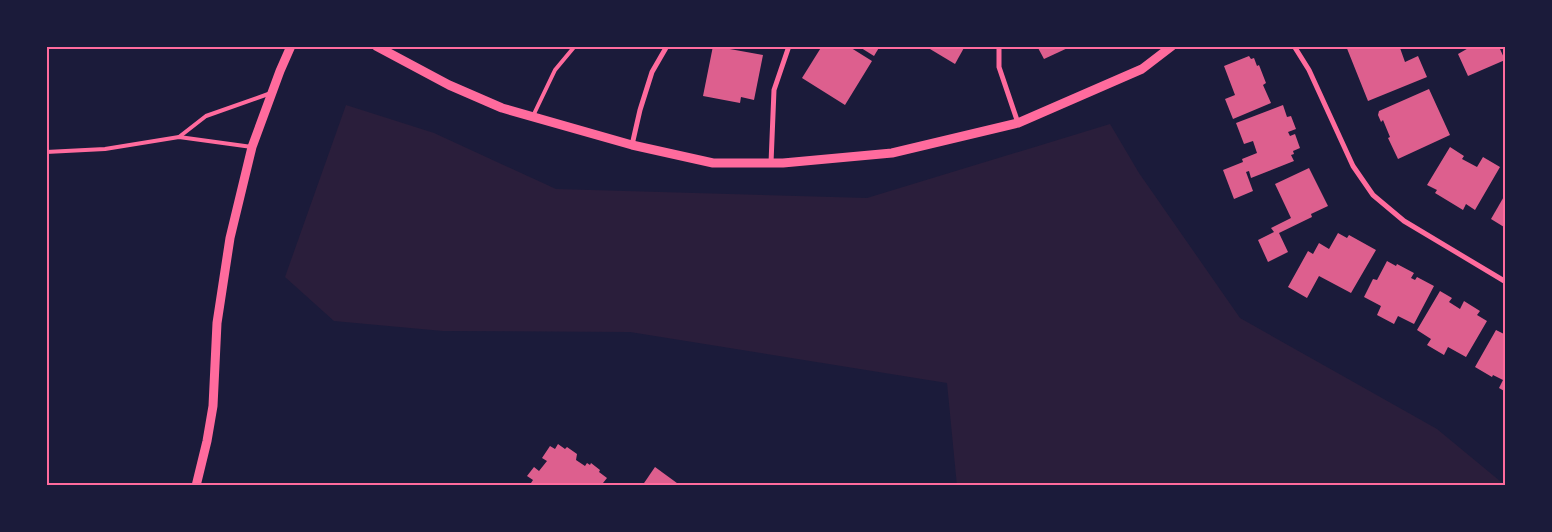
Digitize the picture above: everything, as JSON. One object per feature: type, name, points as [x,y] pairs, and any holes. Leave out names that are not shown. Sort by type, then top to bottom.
[{"type":"street","points":[[196,486],[213,406],[217,323],[230,238],[252,147],[291,46]]},
{"type":"street","points":[[376,46],[449,85],[502,108],[632,145],[713,163],[771,163],[892,153],[1018,123],[1142,69],[1172,46]]},
{"type":"street","points":[[632,145],[640,110],[652,72],[667,46]]},
{"type":"street","points":[[771,163],[774,90],[789,46]]},
{"type":"street","points":[[998,46],[999,67],[1018,123]]},
{"type":"street","points":[[1294,46],[1309,70],[1353,166],[1373,195],[1404,221],[1506,282]]},
{"type":"lane","points":[[532,116],[555,70],[575,46]]},
{"type":"lane","points":[[179,137],[206,116],[272,93]]},
{"type":"lane","points":[[46,152],[105,148],[179,137],[252,147]]},
{"type":"shaded area","points":[[346,105],[434,133],[556,189],[867,198],[1110,124],[1139,173],[1240,318],[1437,429],[1506,486],[957,486],[947,383],[630,332],[443,331],[334,321],[285,277]]},
{"type":"building","points":[[713,46],[763,55],[754,100],[741,97],[740,103],[703,96]]},
{"type":"building","points":[[822,46],[835,46],[838,48],[839,46],[848,46],[872,61],[845,105],[802,78]]},
{"type":"building","points":[[858,46],[880,46],[874,56]]},
{"type":"building","points":[[925,46],[965,46],[955,64]]},
{"type":"building","points":[[1037,46],[1072,46],[1044,59]]},
{"type":"building","points":[[1346,46],[1403,46],[1400,48],[1405,62],[1418,56],[1427,77],[1368,101]]},
{"type":"building","points":[[1472,46],[1506,46],[1500,49],[1505,60],[1468,76],[1458,54]]},
{"type":"building","points":[[1249,56],[1251,59],[1254,58],[1257,66],[1259,65],[1266,83],[1263,85],[1271,103],[1233,119],[1225,99],[1235,95],[1224,66]]},
{"type":"building","points":[[1429,89],[1450,135],[1398,159],[1388,138],[1390,137],[1383,120],[1381,122],[1378,115],[1379,111]]},
{"type":"building","points":[[1283,105],[1287,117],[1291,116],[1296,129],[1288,132],[1290,136],[1295,134],[1300,148],[1293,151],[1294,154],[1291,155],[1294,161],[1251,178],[1249,171],[1246,172],[1253,191],[1234,199],[1223,170],[1243,162],[1242,159],[1257,153],[1253,141],[1244,144],[1236,123]]},
{"type":"building","points":[[1450,147],[1464,156],[1462,159],[1477,167],[1483,157],[1500,167],[1475,210],[1466,204],[1463,210],[1435,193],[1437,190],[1427,185]]},
{"type":"building","points":[[1309,168],[1328,206],[1311,214],[1312,217],[1279,233],[1288,252],[1268,262],[1258,240],[1274,232],[1271,228],[1291,218],[1275,184]]},
{"type":"building","points":[[1506,193],[1506,223],[1504,227],[1491,219]]},
{"type":"building","points":[[1338,233],[1347,238],[1349,235],[1376,250],[1351,293],[1319,276],[1307,298],[1288,287],[1308,251],[1313,254],[1319,243],[1329,249]]},
{"type":"building","points":[[1387,261],[1414,273],[1411,278],[1415,280],[1417,277],[1434,286],[1414,324],[1398,316],[1394,324],[1377,315],[1381,306],[1364,297],[1373,279],[1377,280]]},
{"type":"building","points":[[1440,291],[1452,298],[1449,302],[1460,309],[1464,301],[1480,311],[1477,315],[1487,321],[1466,357],[1448,347],[1444,355],[1427,345],[1431,339],[1417,330]]},
{"type":"building","points":[[1496,330],[1506,335],[1506,392],[1499,388],[1503,380],[1493,375],[1492,377],[1475,367]]},
{"type":"building","points":[[558,444],[565,449],[567,447],[577,454],[576,460],[585,466],[587,463],[590,465],[591,463],[600,470],[599,472],[607,478],[603,483],[607,486],[529,486],[533,480],[527,476],[534,467],[539,471],[547,461],[542,458],[550,446],[555,449]]},
{"type":"building","points":[[655,467],[681,486],[642,486]]}]
